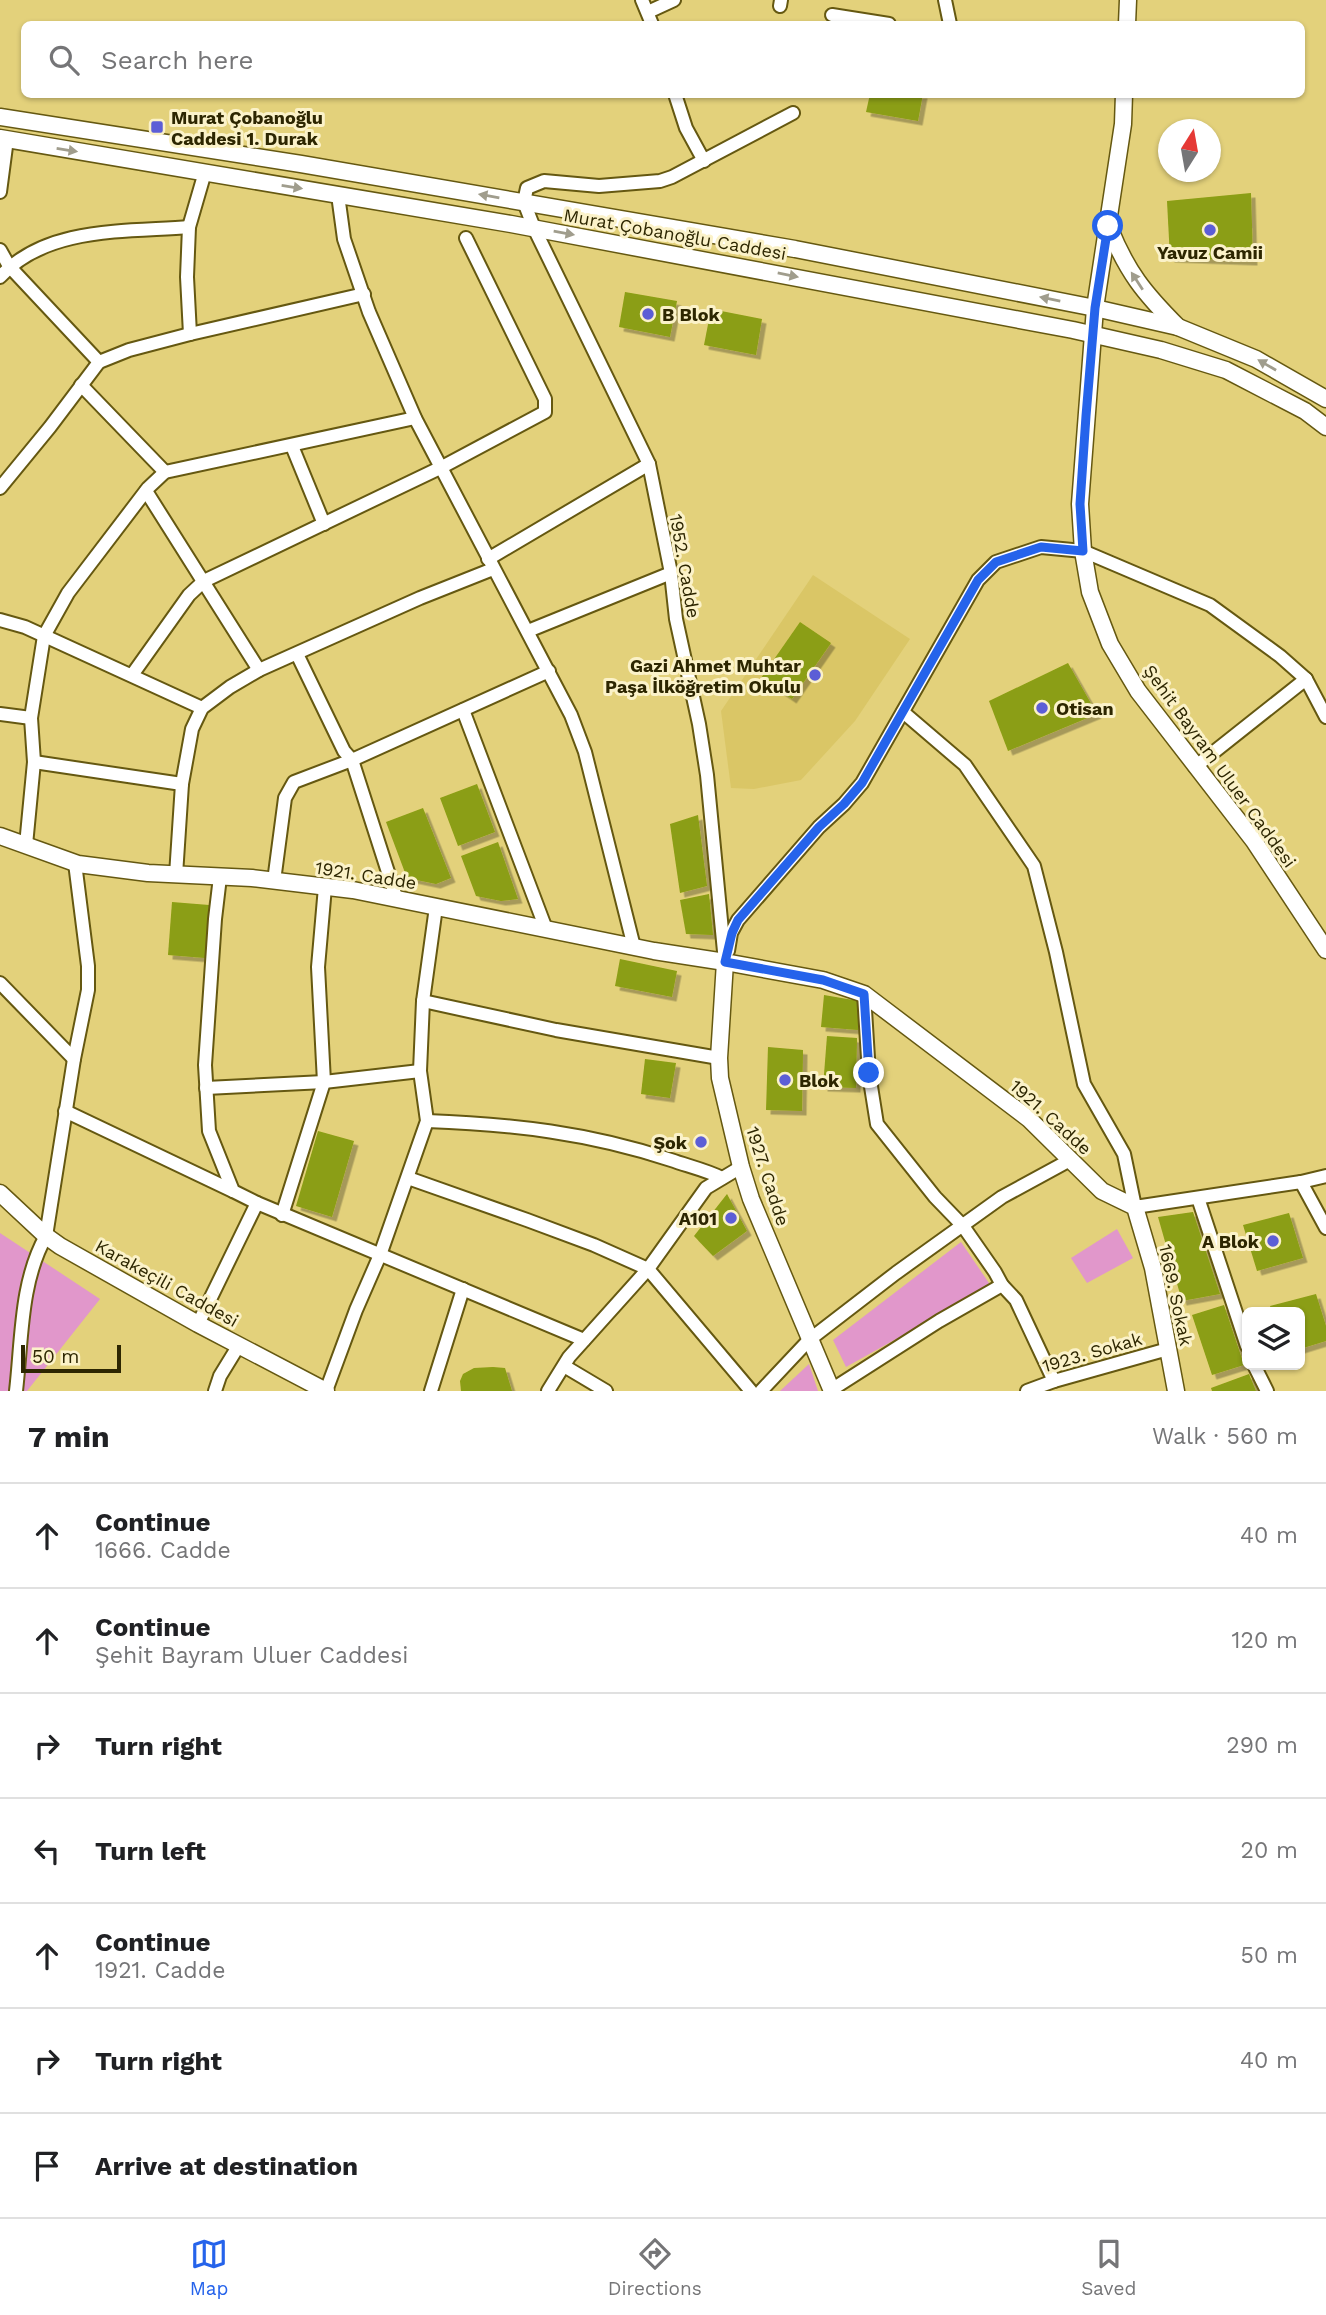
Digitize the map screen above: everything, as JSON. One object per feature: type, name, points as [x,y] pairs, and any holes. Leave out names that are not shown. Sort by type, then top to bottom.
[{"type":"main road","points":[[1127,21],[1128,0]]},
{"type":"main road","name":"Şehit Bayram Uluer Caddesi","points":[[1124,98],[1123,124],[1095,308],[1080,504],[1083,551],[1090,592],[1110,644],[1138,691],[1254,841],[1326,950]]},
{"type":"main road","name":"Murat Çobanoğlu Caddesi","points":[[0,117],[300,163],[795,249],[1095,308],[1178,327],[1256,359],[1326,399]]},
{"type":"main road","name":"Murat Çobanoğlu Caddesi","points":[[3,139],[534,228],[1093,335],[1161,350],[1226,370],[1305,411],[1326,426]]},
{"type":"main road","points":[[1108,226],[1122,257],[1144,292],[1178,327]]},
{"type":"main road","name":"1921. Cadde","points":[[0,836],[75,863],[148,873],[274,881],[396,897],[634,947],[823,980],[864,994],[1029,1119],[1101,1191],[1135,1207]]},
{"type":"main road","name":"1927. Cadde","points":[[725,962],[720,1078],[741,1167],[751,1199],[832,1390]]},
{"type":"main road","name":"Karakeçili Caddesi","points":[[0,1194],[46,1236],[198,1325],[326,1391]]},
{"type":"main road","name":"1669. Sokak","points":[[1135,1207],[1153,1268],[1176,1391]]},
{"type":"street","points":[[647,12],[674,0]]},
{"type":"street","points":[[945,0],[949,21]]},
{"type":"street","points":[[832,15],[870,21]]},
{"type":"street","points":[[676,98],[687,128],[704,160]]},
{"type":"street","points":[[524,202],[527,188],[544,181],[599,186],[640,184],[672,177],[793,113]]},
{"type":"street","points":[[0,192],[3,139]]},
{"type":"street","points":[[190,334],[187,277],[190,227],[205,172]]},
{"type":"street","points":[[338,195],[344,239],[369,312],[415,418],[571,715],[584,752],[634,947]]},
{"type":"street","name":"1952. Cadde","points":[[524,202],[534,228],[649,464],[707,775],[725,962]]},
{"type":"street","points":[[0,276],[9,266],[35,250],[72,237],[190,227]]},
{"type":"street","points":[[132,675],[189,595],[204,581],[442,467],[545,412],[545,399],[466,238]]},
{"type":"street","points":[[0,250],[9,266],[99,362]]},
{"type":"street","points":[[0,488],[99,362],[129,350],[190,334],[364,294]]},
{"type":"street","points":[[81,385],[164,472]]},
{"type":"street","points":[[26,845],[34,762],[31,719],[44,636],[68,593],[146,491],[164,472],[415,418]]},
{"type":"street","points":[[292,446],[324,524]]},
{"type":"street","points":[[176,875],[182,784],[192,729],[202,708],[259,670],[490,564],[649,464]]},
{"type":"street","points":[[146,491],[259,670]]},
{"type":"street","points":[[725,962],[738,920],[819,827],[862,783],[978,580],[996,562],[1041,547],[1083,551],[1210,605],[1280,656],[1306,679],[1326,717]]},
{"type":"street","points":[[528,631],[671,573]]},
{"type":"street","points":[[0,620],[25,627],[202,708]]},
{"type":"street","points":[[298,654],[344,751],[352,760],[396,897]]},
{"type":"street","points":[[274,881],[285,798],[294,782],[352,760],[549,671]]},
{"type":"street","points":[[1195,767],[1306,679]]},
{"type":"street","points":[[463,710],[546,929]]},
{"type":"street","points":[[903,712],[965,765],[1034,866],[1056,952],[1084,1084],[1124,1154],[1135,1207],[1326,1176]]},
{"type":"street","points":[[0,714],[31,719]]},
{"type":"street","points":[[34,762],[182,784]]},
{"type":"street","points":[[16,1391],[28,1283],[33,1261],[46,1236],[65,1111],[88,990],[88,966],[75,863]]},
{"type":"street","points":[[220,877],[205,1065],[209,1131],[233,1191]]},
{"type":"street","points":[[282,1214],[324,1082],[318,967],[325,887]]},
{"type":"street","points":[[326,1391],[380,1255],[427,1121],[420,1071],[423,1001],[436,907]]},
{"type":"street","points":[[0,983],[74,1059]]},
{"type":"street","points":[[864,994],[869,1073],[877,1124],[935,1197],[963,1226],[1002,1285],[1016,1300],[1054,1381]]},
{"type":"street","points":[[423,1001],[556,1030],[719,1058]]},
{"type":"street","points":[[206,1088],[324,1082],[420,1071]]},
{"type":"street","points":[[65,1111],[257,1203],[584,1340]]},
{"type":"street","points":[[427,1121],[485,1123],[570,1133],[630,1146],[722,1178]]},
{"type":"street","points":[[761,1391],[809,1340],[896,1273],[1002,1197],[1070,1160]]},
{"type":"street","points":[[548,1391],[584,1340],[648,1269],[706,1188],[741,1167]]},
{"type":"street","points":[[408,1178],[594,1245],[648,1269],[751,1391]]},
{"type":"street","points":[[1301,1182],[1326,1228]]},
{"type":"street","points":[[1198,1198],[1242,1331]]},
{"type":"street","points":[[198,1325],[257,1203]]},
{"type":"street","points":[[832,1390],[939,1321],[1002,1285]]},
{"type":"street","points":[[431,1391],[463,1289]]},
{"type":"street","points":[[215,1391],[220,1376],[239,1345]]},
{"type":"street","name":"1923. Sokak","points":[[1027,1391],[1168,1349]]},
{"type":"street","points":[[564,1366],[606,1391]]},
{"type":"street","points":[[1256,1370],[1267,1391]]},
{"type":"shaded area","name":"Gazi Ahmet Muhtar Paşa İlköğretim Okulu","points":[[813,575],[910,639],[855,721],[801,780],[754,789],[731,788],[721,711]]},
{"type":"shaded area","points":[[1117,1229],[1133,1258],[1087,1283],[1071,1258]]},
{"type":"shaded area","points":[[0,1233],[100,1299],[27,1391],[0,1391]]},
{"type":"shaded area","points":[[961,1242],[991,1286],[846,1367],[833,1340]]},
{"type":"shaded area","points":[[809,1364],[818,1391],[780,1391]]},
{"type":"building","points":[[869,98],[922,98],[918,121],[866,112]]},
{"type":"building","name":"Yavuz Camii","points":[[1251,193],[1253,261],[1170,258],[1167,201]]},
{"type":"building","name":"B Blok","points":[[625,292],[677,301],[670,337],[619,327]]},
{"type":"building","points":[[711,309],[762,319],[756,355],[704,345]]},
{"type":"building","points":[[800,622],[831,643],[792,699],[761,678]]},
{"type":"building","name":"Otisan","points":[[1068,663],[1097,714],[1008,751],[989,701]]},
{"type":"building","points":[[477,784],[495,832],[458,846],[440,798]]},
{"type":"building","points":[[423,808],[451,878],[436,884],[407,878],[386,822]]},
{"type":"building","points":[[698,815],[707,886],[680,893],[670,824]]},
{"type":"building","points":[[498,842],[518,899],[501,901],[476,896],[461,856]]},
{"type":"building","points":[[709,894],[713,935],[686,934],[680,900]]},
{"type":"building","points":[[172,902],[209,905],[205,958],[168,955]]},
{"type":"building","points":[[620,959],[677,971],[672,997],[615,986]]},
{"type":"building","name":"Blok","points":[[824,995],[859,1001],[858,1030],[821,1027]]},
{"type":"building","name":"Blok","points":[[827,1036],[857,1038],[856,1088],[823,1087]]},
{"type":"building","name":"Blok","points":[[768,1047],[803,1050],[802,1111],[766,1110]]},
{"type":"building","points":[[645,1059],[676,1063],[670,1098],[641,1094]]},
{"type":"building","points":[[318,1131],[354,1141],[332,1217],[296,1206]]},
{"type":"building","points":[[727,1194],[747,1231],[713,1256],[694,1236]]},
{"type":"building","points":[[1193,1212],[1220,1294],[1182,1301],[1158,1217]]},
{"type":"building","name":"A Blok","points":[[1289,1213],[1303,1258],[1257,1271],[1243,1225]]},
{"type":"building","points":[[1316,1294],[1326,1326],[1326,1341],[1305,1347],[1305,1307],[1270,1306]]},
{"type":"building","points":[[1224,1305],[1242,1366],[1212,1375],[1192,1315]]},
{"type":"building","points":[[474,1368],[505,1368],[512,1391],[461,1391],[460,1381],[463,1374]]},
{"type":"building","points":[[1249,1374],[1256,1391],[1212,1391],[1211,1388]]},
{"type":"place","name":"Murat Çobanoğlu Caddesi 1. Durak","points":[[157,127]]},
{"type":"place","name":"Yavuz Camii","points":[[1210,230]]},
{"type":"place","name":"B Blok","points":[[648,314]]},
{"type":"place","name":"Gazi Ahmet Muhtar Paşa İlköğretim Okulu","points":[[815,675]]},
{"type":"place","name":"Otisan","points":[[1042,708]]},
{"type":"place","name":"Blok","points":[[785,1080]]},
{"type":"place","name":"Şok","points":[[701,1142]]},
{"type":"place","name":"A101","points":[[731,1218]]},
{"type":"place","name":"A Blok","points":[[1273,1241]]},
{"type":"route","points":[[869,1073],[864,994],[823,980],[725,962],[732,933],[738,920],[819,827],[862,783],[978,580],[996,562],[1041,547],[1083,551],[1080,504],[1086,416],[1095,308],[1108,226]]}]
